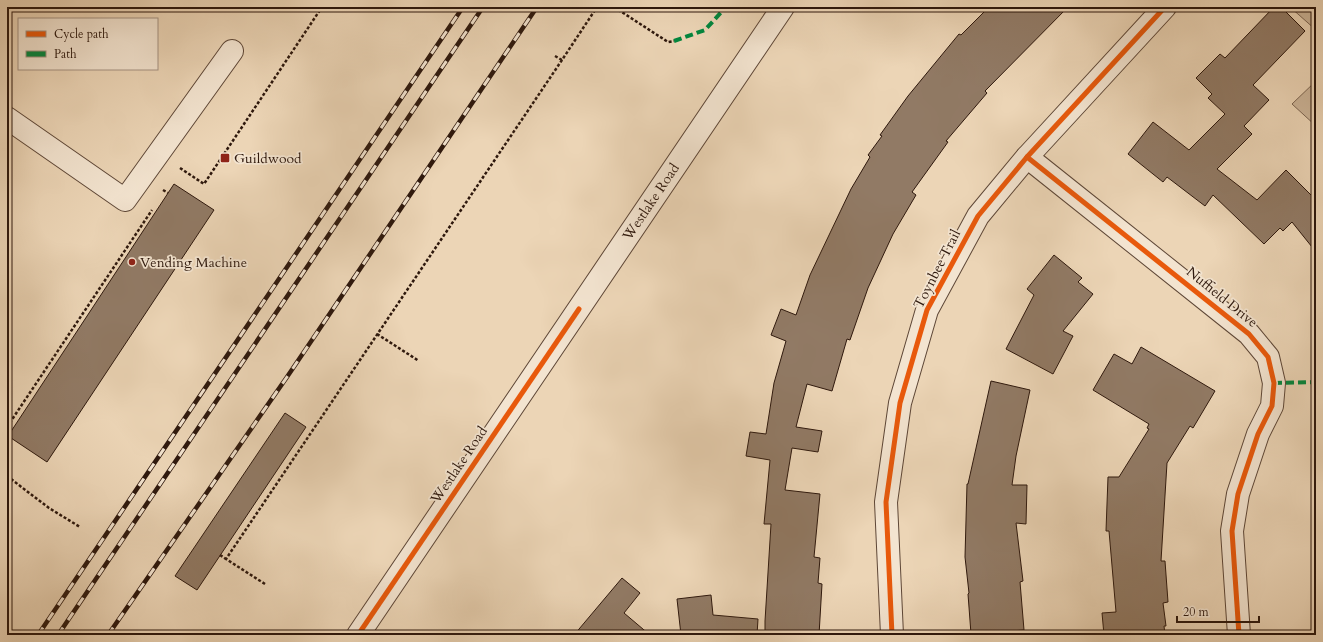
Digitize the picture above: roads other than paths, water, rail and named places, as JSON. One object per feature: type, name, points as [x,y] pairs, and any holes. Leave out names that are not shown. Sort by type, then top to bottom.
[{"type":"street","name":"Westlake Road","points":[[358,635],[783,7]]},
{"type":"street","name":"Toynbee Trail","points":[[892,635],[886,502],[900,403],[927,310],[978,216],[1027,157],[1165,7]]},
{"type":"street","points":[[7,118],[125,200],[232,51]]},
{"type":"street","name":"Nuffield Drive","points":[[1027,157],[1249,334],[1268,357],[1274,383],[1272,406],[1258,434],[1238,494],[1232,531],[1239,635]]},
{"type":"railway","points":[[38,635],[463,7]]},
{"type":"railway","points":[[58,635],[483,7]]},
{"type":"railway","points":[[108,635],[287,377],[537,7]]},
{"type":"place","name":"Guildwood","points":[[225,158]]},
{"type":"place","name":"Vending Machine","points":[[132,262]]}]
